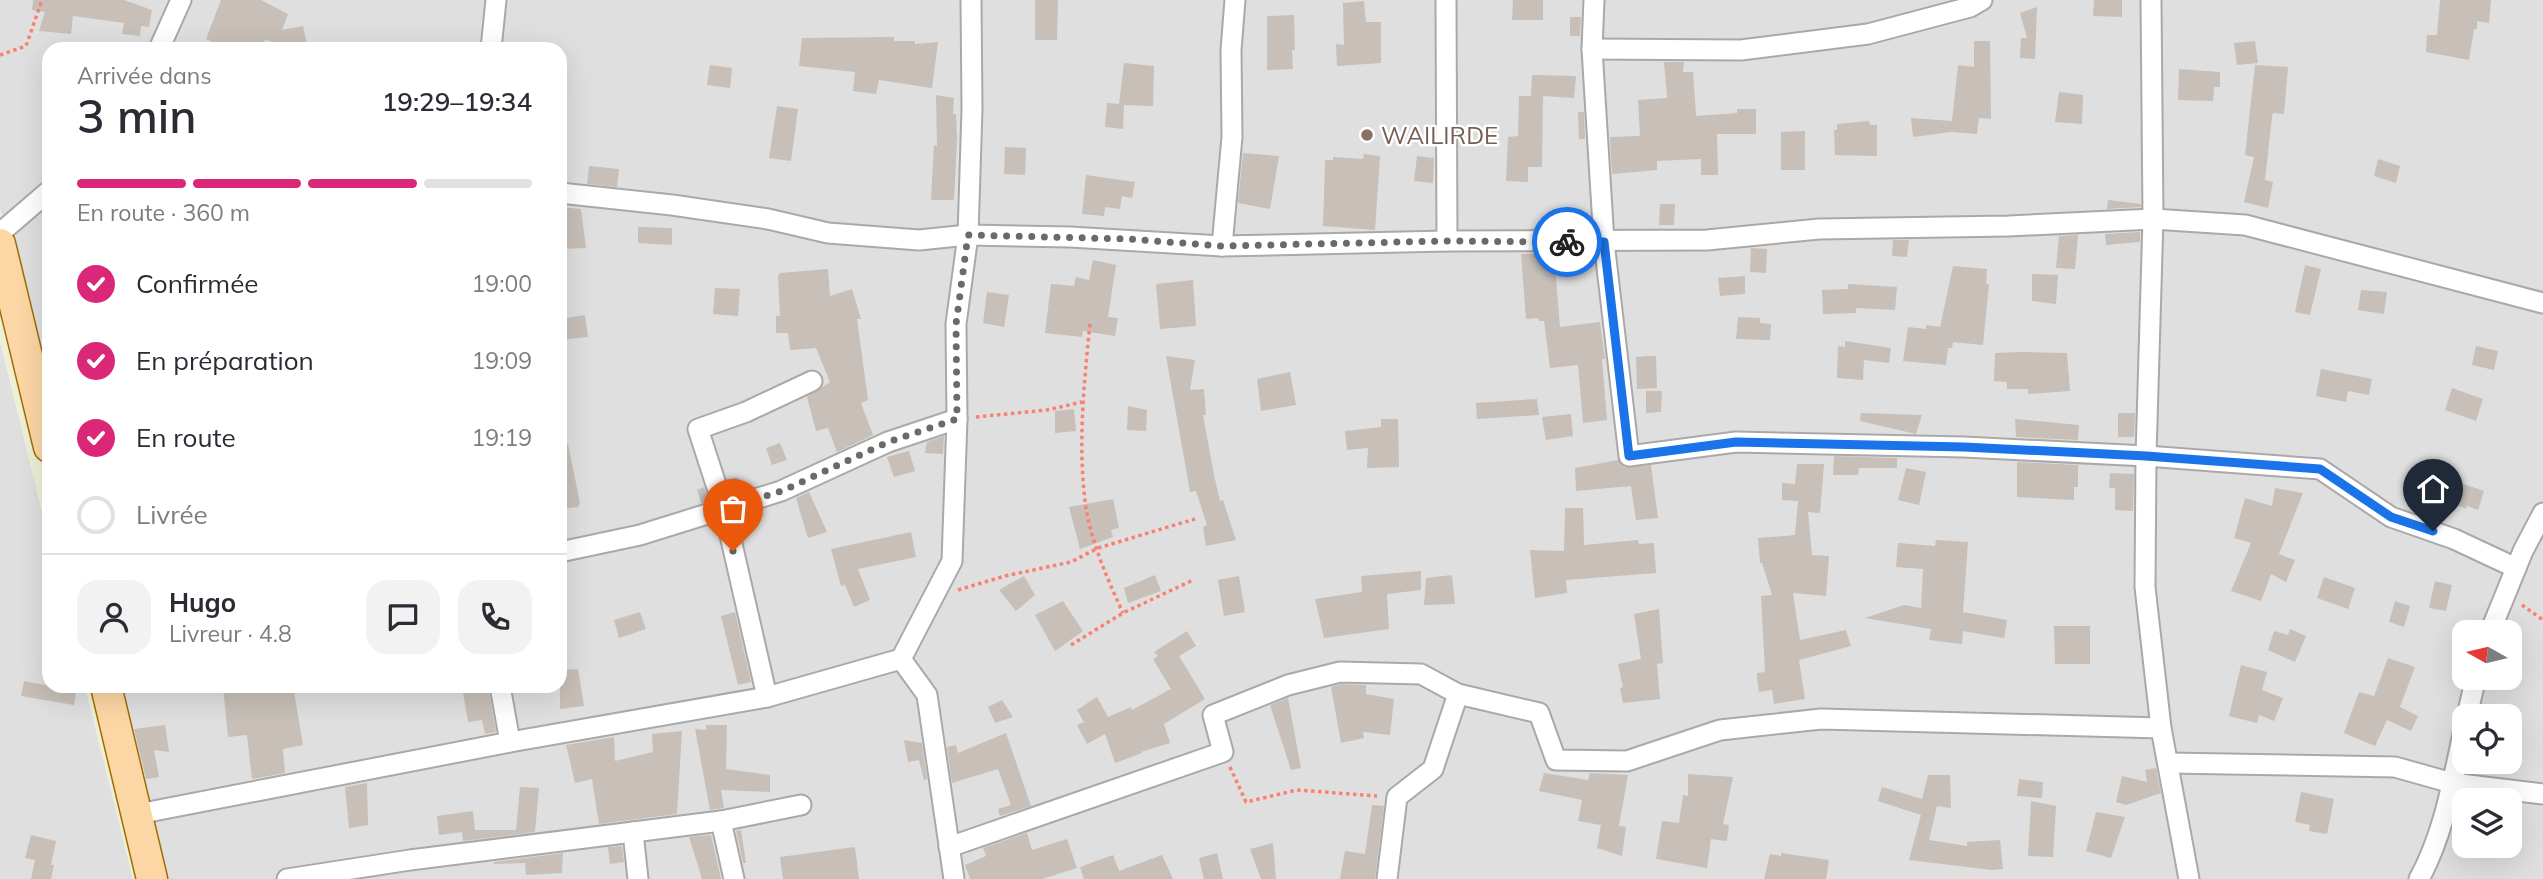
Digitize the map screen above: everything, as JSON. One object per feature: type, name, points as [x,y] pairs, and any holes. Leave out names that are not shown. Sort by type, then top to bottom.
[{"type":"main road","points":[[0,244],[42,418]]},
{"type":"main road","points":[[108,693],[152,879]]},
{"type":"street","points":[[162,42],[181,0]]},
{"type":"street","points":[[492,42],[496,0]]},
{"type":"street","points":[[138,814],[510,741],[766,696],[901,659],[952,561],[957,419],[956,324],[968,235],[972,109],[971,0]]},
{"type":"street","points":[[1222,246],[1232,137],[1231,50],[1235,0]]},
{"type":"street","points":[[1446,0],[1447,241]]},
{"type":"street","points":[[1594,0],[1592,49],[1604,242],[1629,456],[1736,442],[1964,447],[2146,456],[2320,469],[2391,517],[2454,539],[2516,568]]},
{"type":"street","points":[[1592,49],[1741,50],[1868,34],[1970,7],[1982,0]]},
{"type":"street","points":[[2151,0],[2154,219],[2146,456],[2145,587],[2161,728],[2189,879]]},
{"type":"street","points":[[567,194],[768,219],[828,233],[919,240],[968,235],[1128,239],[1222,246],[1447,241],[1707,240],[1819,229],[2009,226],[2154,219],[2245,225],[2543,303]]},
{"type":"street","points":[[0,233],[42,197]]},
{"type":"street","points":[[766,696],[724,509],[698,429],[746,412],[811,381]]},
{"type":"street","points":[[567,551],[640,535],[782,491],[888,442],[957,419]]},
{"type":"street","points":[[2495,620],[2516,568],[2543,513]]},
{"type":"street","points":[[901,659],[927,695],[954,879]]},
{"type":"street","points":[[949,847],[1223,752],[1213,715],[1288,685],[1340,672],[1421,674],[1458,694],[1539,713],[1556,760],[1627,761],[1720,730],[1821,719],[2161,728]]},
{"type":"street","points":[[501,693],[510,741]]},
{"type":"street","points":[[1387,879],[1397,797],[1433,769],[1458,694]]},
{"type":"street","points":[[2168,763],[2395,767],[2452,783],[2543,794]]},
{"type":"street","points":[[2419,879],[2430,860],[2454,774]]},
{"type":"street","points":[[287,879],[410,860],[721,821],[801,805]]},
{"type":"street","points":[[721,821],[734,879]]},
{"type":"street","points":[[634,832],[638,879]]},
{"type":"path","points":[[0,55],[26,46],[42,0]]},
{"type":"path","points":[[1090,324],[1082,402],[1086,503],[1105,575],[1123,613]]},
{"type":"path","points":[[957,419],[1047,411],[1082,402]]},
{"type":"path","points":[[933,598],[1005,576],[1071,562],[1098,548],[1195,519]]},
{"type":"path","points":[[1071,645],[1123,613],[1194,580]]},
{"type":"path","points":[[2506,594],[2543,620]]},
{"type":"path","points":[[1223,752],[1246,802],[1297,790],[1397,797]]},
{"type":"shaded area","points":[[0,0],[2543,0],[2543,879],[166,879],[112,693],[567,693],[567,42],[42,42],[42,395],[0,208]]},
{"type":"shaded area","points":[[0,341],[42,512],[42,693],[87,693],[133,879],[0,879]]},
{"type":"green space","points":[[0,209],[42,395],[42,512],[0,341]]},
{"type":"green space","points":[[87,693],[112,693],[166,879],[133,879]]},
{"type":"building","points":[[33,0],[124,0],[152,10],[149,27],[141,26],[140,36],[122,34],[124,23],[73,16],[71,34],[39,31],[45,12],[32,10]]},
{"type":"building","points":[[221,0],[261,0],[288,14],[282,30],[303,26],[306,42],[213,42],[206,39]]},
{"type":"building","points":[[1035,0],[1058,0],[1057,40],[1035,40]]},
{"type":"building","points":[[1513,0],[1543,0],[1543,20],[1512,20]]},
{"type":"building","points":[[2094,0],[2122,0],[2122,17],[2093,16]]},
{"type":"building","points":[[2440,0],[2491,0],[2489,23],[2477,21],[2469,60],[2426,52],[2427,35],[2437,35]]},
{"type":"building","points":[[1364,1],[1366,22],[1381,22],[1381,63],[1337,66],[1336,44],[1344,45],[1343,3]]},
{"type":"building","points":[[2037,7],[2035,59],[2020,58],[2021,38],[2027,38],[2020,13]]},
{"type":"building","points":[[1294,15],[1293,69],[1267,70],[1267,16]]},
{"type":"building","points":[[1570,17],[1581,17],[1580,36],[1570,36]]},
{"type":"building","points":[[894,37],[894,41],[915,41],[915,44],[938,42],[932,88],[879,80],[876,94],[853,91],[855,72],[799,66],[802,38]]},
{"type":"building","points":[[1974,41],[1990,41],[1991,119],[1979,118],[1977,134],[1951,132],[1913,137],[1911,118],[1952,121],[1958,65],[1974,67]]},
{"type":"building","points":[[2255,41],[2258,63],[2237,65],[2234,43]]},
{"type":"building","points":[[1664,62],[1684,62],[1683,72],[1693,72],[1696,116],[1737,113],[1737,109],[1756,109],[1756,134],[1717,134],[1718,175],[1701,175],[1701,159],[1657,161],[1657,170],[1612,174],[1610,137],[1640,136],[1638,100],[1667,98]]},
{"type":"building","points":[[1124,63],[1154,66],[1153,106],[1124,105],[1123,129],[1105,127],[1107,103],[1119,104]]},
{"type":"building","points":[[710,65],[732,68],[730,88],[707,85]]},
{"type":"building","points":[[2255,65],[2288,67],[2284,114],[2273,113],[2272,117],[2265,180],[2273,182],[2268,208],[2244,202],[2254,157],[2245,155]]},
{"type":"building","points":[[2179,69],[2220,72],[2220,87],[2214,87],[2213,101],[2178,100]]},
{"type":"building","points":[[1532,75],[1576,76],[1574,98],[1543,96],[1542,167],[1528,167],[1528,182],[1506,181],[1508,137],[1518,136],[1519,96],[1531,96]]},
{"type":"building","points":[[2059,92],[2083,95],[2082,124],[2055,122]]},
{"type":"building","points":[[936,95],[954,98],[953,114],[956,114],[957,139],[954,200],[931,200],[934,145],[937,146]]},
{"type":"building","points":[[777,106],[798,109],[791,161],[769,158]]},
{"type":"building","points":[[1578,112],[1584,112],[1585,139],[1579,139]]},
{"type":"building","points":[[1869,121],[1870,125],[1877,125],[1877,156],[1835,155],[1834,130],[1837,130],[1837,124]]},
{"type":"building","points":[[1805,131],[1805,170],[1781,170],[1781,132]]},
{"type":"building","points":[[1005,147],[1026,148],[1025,175],[1004,174]]},
{"type":"building","points":[[1243,153],[1279,156],[1270,209],[1238,203]]},
{"type":"building","points":[[1364,154],[1380,156],[1375,230],[1323,226],[1325,160],[1333,160],[1333,157],[1363,159]]},
{"type":"building","points":[[1417,156],[1434,158],[1433,183],[1414,181]]},
{"type":"building","points":[[2378,159],[2400,166],[2396,183],[2374,176]]},
{"type":"building","points":[[589,166],[619,169],[617,187],[587,184]]},
{"type":"building","points":[[1086,175],[1135,182],[1132,198],[1122,196],[1120,209],[1105,207],[1104,216],[1082,214]]},
{"type":"building","points":[[2108,200],[2141,204],[2141,207],[2107,209]]},
{"type":"building","points":[[1660,204],[1675,204],[1674,225],[1659,225]]},
{"type":"building","points":[[567,208],[581,209],[586,248],[567,249]]},
{"type":"building","points":[[638,227],[672,228],[672,245],[638,243]]},
{"type":"building","points":[[2140,232],[2140,242],[2106,245],[2105,234]]},
{"type":"building","points":[[2078,235],[2075,269],[2056,268],[2059,236]]},
{"type":"building","points":[[1893,240],[1909,240],[1907,257],[1892,256]]},
{"type":"building","points":[[1751,248],[1767,249],[1766,273],[1750,272]]},
{"type":"building","points":[[1587,253],[1587,268],[1555,267],[1560,327],[1600,322],[1605,359],[1602,359],[1607,420],[1583,423],[1578,365],[1550,368],[1544,321],[1539,321],[1538,318],[1526,319],[1521,254]]},
{"type":"building","points":[[1093,260],[1116,265],[1108,317],[1118,318],[1115,336],[1083,331],[1082,337],[1045,333],[1051,284],[1074,286],[1076,277],[1089,280]]},
{"type":"building","points":[[2305,265],[2321,269],[2310,315],[2295,312]]},
{"type":"building","points":[[1953,266],[1987,269],[1986,284],[1989,284],[1983,345],[1953,342],[1952,348],[1948,348],[1946,365],[1903,361],[1908,327],[1940,327]]},
{"type":"building","points":[[828,269],[830,296],[852,289],[861,319],[857,319],[868,400],[861,403],[873,435],[837,452],[828,428],[816,431],[807,397],[830,382],[816,348],[790,350],[788,333],[776,333],[776,316],[780,316],[780,273]]},
{"type":"building","points":[[2032,274],[2058,275],[2056,304],[2032,301]]},
{"type":"building","points":[[1745,276],[1745,294],[1720,296],[1718,278]]},
{"type":"building","points":[[1193,280],[1196,326],[1160,329],[1156,284]]},
{"type":"building","points":[[1848,284],[1897,287],[1895,310],[1856,308],[1856,313],[1823,314],[1822,290],[1848,289]]},
{"type":"building","points":[[715,288],[740,289],[738,316],[713,314]]},
{"type":"building","points":[[2361,290],[2387,292],[2384,314],[2358,310]]},
{"type":"building","points":[[987,292],[1009,295],[1004,327],[983,323]]},
{"type":"building","points":[[585,315],[588,337],[567,339],[567,318]]},
{"type":"building","points":[[1738,317],[1760,318],[1760,323],[1771,324],[1770,340],[1736,339]]},
{"type":"building","points":[[1845,341],[1891,348],[1889,363],[1864,360],[1863,380],[1837,378],[1838,346],[1845,347]]},
{"type":"building","points":[[2476,346],[2498,351],[2494,370],[2472,365]]},
{"type":"building","points":[[1995,353],[2067,353],[2070,391],[2028,394],[2028,389],[2007,389],[2007,382],[1994,381]]},
{"type":"building","points":[[1166,356],[1195,360],[1190,390],[1204,389],[1206,415],[1203,415],[1214,475],[1220,501],[1223,500],[1236,540],[1206,546],[1203,527],[1207,525],[1196,491],[1190,492]]},
{"type":"building","points":[[1656,356],[1657,388],[1637,389],[1636,357]]},
{"type":"building","points":[[2321,369],[2372,379],[2369,395],[2348,391],[2346,402],[2316,396]]},
{"type":"building","points":[[1290,372],[1296,405],[1261,411],[1257,379]]},
{"type":"building","points":[[2452,388],[2483,399],[2476,421],[2445,410]]},
{"type":"building","points":[[1646,391],[1662,391],[1661,412],[1646,413]]},
{"type":"building","points":[[1537,399],[1539,415],[1477,419],[1476,403]]},
{"type":"building","points":[[1128,406],[1147,410],[1146,431],[1127,430]]},
{"type":"building","points":[[1074,409],[1076,431],[1055,433],[1055,411]]},
{"type":"building","points":[[1861,413],[1922,415],[1916,434],[1860,421]]},
{"type":"building","points":[[2118,413],[2135,413],[2134,437],[2118,437]]},
{"type":"building","points":[[1571,414],[1573,436],[1546,440],[1542,417]]},
{"type":"building","points":[[1381,419],[1398,419],[1399,467],[1367,468],[1368,448],[1347,450],[1345,431],[1381,427]]},
{"type":"building","points":[[2015,419],[2079,425],[2078,440],[2016,437]]},
{"type":"building","points":[[944,436],[943,454],[925,453],[927,442]]},
{"type":"building","points":[[780,443],[787,460],[772,465],[766,448]]},
{"type":"building","points":[[567,444],[580,503],[578,507],[567,508]]},
{"type":"building","points":[[909,451],[915,471],[894,477],[887,457]]},
{"type":"building","points":[[1834,456],[1897,458],[1897,468],[1859,468],[1858,475],[1833,475]]},
{"type":"building","points":[[1618,460],[1625,467],[1651,465],[1658,518],[1636,520],[1631,486],[1576,491],[1575,468]]},
{"type":"building","points":[[2017,462],[2078,465],[2078,487],[2074,487],[2074,500],[2017,497]]},
{"type":"building","points":[[1797,464],[1824,464],[1820,513],[1808,512],[1812,555],[1829,556],[1826,596],[1793,593],[1800,640],[1846,630],[1851,646],[1799,660],[1805,699],[1774,704],[1772,690],[1759,692],[1757,677],[1757,673],[1765,672],[1761,596],[1772,595],[1760,563],[1758,538],[1795,535],[1798,501],[1782,500],[1782,483],[1795,484]]},
{"type":"building","points":[[1906,468],[1926,472],[1919,505],[1898,500]]},
{"type":"building","points":[[2110,473],[2134,474],[2133,511],[2115,510],[2115,488],[2109,488]]},
{"type":"building","points":[[737,477],[742,490],[732,494],[727,480]]},
{"type":"building","points":[[2452,480],[2484,491],[2478,510],[2467,506],[2466,509],[2444,499]]},
{"type":"building","points":[[704,487],[708,501],[701,503],[697,490]]},
{"type":"building","points":[[2275,488],[2303,493],[2279,554],[2295,560],[2286,582],[2271,574],[2261,601],[2231,591],[2251,543],[2234,538],[2245,498],[2272,506]]},
{"type":"building","points":[[809,492],[827,532],[808,538],[796,498]]},
{"type":"building","points":[[1113,499],[1119,528],[1111,530],[1113,537],[1080,549],[1069,507]]},
{"type":"building","points":[[1565,508],[1583,508],[1584,545],[1638,540],[1639,544],[1654,543],[1656,573],[1566,580],[1567,593],[1535,598],[1530,550],[1564,551]]},
{"type":"building","points":[[911,532],[916,557],[858,569],[870,600],[854,607],[845,585],[841,586],[831,549]]},
{"type":"building","points":[[1936,540],[1968,542],[1963,612],[2007,620],[2004,638],[1963,631],[1962,644],[1929,640],[1931,629],[1865,618],[1904,605],[1921,608],[1923,569],[1896,567],[1898,543],[1935,546]]},
{"type":"building","points":[[1421,571],[1421,590],[1387,594],[1389,629],[1324,638],[1315,599],[1362,592],[1361,576]]},
{"type":"building","points":[[1155,575],[1161,591],[1128,603],[1124,588]]},
{"type":"building","points":[[1452,575],[1455,604],[1424,605],[1426,578]]},
{"type":"building","points":[[1024,576],[1035,595],[1016,611],[999,590]]},
{"type":"building","points":[[1239,576],[1245,612],[1224,616],[1218,580]]},
{"type":"building","points":[[2324,577],[2355,588],[2348,609],[2317,598]]},
{"type":"building","points":[[2435,581],[2452,585],[2446,611],[2429,608]]},
{"type":"building","points":[[1063,601],[1083,631],[1055,651],[1035,615]]},
{"type":"building","points":[[2395,601],[2410,606],[2404,627],[2389,622]]},
{"type":"building","points":[[1659,609],[1663,663],[1657,664],[1660,699],[1623,703],[1618,664],[1641,659],[1634,614]]},
{"type":"building","points":[[640,612],[646,629],[619,638],[614,620]]},
{"type":"building","points":[[735,612],[751,682],[738,685],[721,616]]},
{"type":"building","points":[[2054,626],[2090,626],[2090,664],[2055,664]]},
{"type":"building","points":[[2290,629],[2306,636],[2295,662],[2268,650],[2274,631],[2288,635]]},
{"type":"building","points":[[1187,631],[1196,646],[1179,656],[1205,699],[1164,724],[1170,743],[1115,763],[1105,734],[1087,744],[1077,725],[1084,722],[1077,710],[1097,697],[1108,717],[1131,707],[1132,710],[1171,689],[1153,659],[1158,656],[1154,652]]},
{"type":"building","points":[[2388,658],[2415,667],[2400,707],[2418,716],[2411,731],[2387,720],[2375,746],[2344,733],[2359,692],[2374,696]]},
{"type":"building","points":[[2241,665],[2267,672],[2262,690],[2283,698],[2274,721],[2259,715],[2257,723],[2229,716]]},
{"type":"building","points":[[578,669],[584,706],[560,709],[560,693],[567,693],[567,670]]},
{"type":"building","points":[[24,681],[42,684],[42,693],[76,693],[74,705],[21,696]]},
{"type":"building","points":[[1341,684],[1366,685],[1366,694],[1394,699],[1390,735],[1363,732],[1364,738],[1341,743],[1331,687]]},
{"type":"building","points":[[224,693],[294,693],[303,745],[283,749],[285,773],[252,779],[247,735],[228,737]]},
{"type":"building","points":[[463,693],[489,693],[496,732],[485,734],[482,720],[468,722]]},
{"type":"building","points":[[1288,698],[1301,768],[1291,770],[1270,705]]},
{"type":"building","points":[[1002,700],[1013,717],[995,723],[988,707]]},
{"type":"building","points":[[165,725],[169,752],[154,750],[159,777],[146,779],[134,729]]},
{"type":"building","points":[[706,725],[727,725],[726,769],[770,775],[770,792],[721,790],[724,808],[710,810],[695,729],[706,730]]},
{"type":"building","points":[[682,731],[677,814],[599,824],[592,779],[575,783],[566,745],[614,737],[615,761],[653,752],[652,734]]},
{"type":"building","points":[[1006,733],[1031,806],[1000,816],[998,809],[1011,805],[998,769],[952,783],[947,747],[956,745],[958,753]]},
{"type":"building","points":[[904,740],[922,743],[927,779],[924,780],[919,760],[908,762]]},
{"type":"building","points":[[2156,768],[2161,793],[2126,805],[2116,802],[2122,776],[2147,782],[2145,770]]},
{"type":"building","points":[[1544,773],[1588,780],[1590,773],[1628,775],[1619,826],[1626,827],[1622,856],[1597,848],[1601,825],[1578,821],[1582,800],[1539,791]]},
{"type":"building","points":[[1688,774],[1733,777],[1723,824],[1729,825],[1727,841],[1711,839],[1707,868],[1656,859],[1662,821],[1679,823],[1683,795],[1688,796]]},
{"type":"building","points":[[1928,775],[1950,775],[1951,808],[1937,806],[1929,840],[1967,846],[1967,842],[2000,840],[2003,869],[1909,860],[1921,815],[1878,801],[1882,787],[1922,799]]},
{"type":"building","points":[[2019,779],[2043,782],[2042,798],[2017,796]]},
{"type":"building","points":[[367,783],[368,825],[349,828],[345,787]]},
{"type":"building","points":[[520,787],[539,788],[535,832],[463,841],[462,832],[439,835],[437,816],[473,811],[475,830],[516,830]]},
{"type":"building","points":[[2301,792],[2334,799],[2327,834],[2309,831],[2310,825],[2295,822]]},
{"type":"building","points":[[2031,801],[2056,806],[2053,857],[2028,856]]},
{"type":"building","points":[[1372,805],[1384,806],[1375,879],[1340,879],[1345,851],[1365,854]]},
{"type":"building","points":[[2096,812],[2125,817],[2111,858],[2086,851]]},
{"type":"building","points":[[741,830],[746,863],[743,863],[736,831]]},
{"type":"building","points":[[1027,833],[1032,850],[1067,839],[1077,868],[1042,879],[970,879],[965,865],[986,856],[983,848]]},
{"type":"building","points":[[31,835],[56,841],[51,879],[31,879],[35,860],[25,858]]},
{"type":"building","points":[[711,835],[721,879],[702,879],[689,837]]},
{"type":"building","points":[[1273,843],[1276,879],[1261,879],[1250,849]]},
{"type":"building","points":[[622,846],[624,862],[610,864],[608,847]]},
{"type":"building","points":[[855,847],[859,879],[783,879],[780,857]]},
{"type":"building","points":[[563,853],[562,873],[526,875],[525,863],[494,864],[494,862]]},
{"type":"building","points":[[1217,853],[1223,879],[1204,879],[1199,858]]},
{"type":"building","points":[[1781,853],[1829,860],[1826,879],[1764,879],[1770,854],[1781,856]]},
{"type":"building","points":[[1113,855],[1119,871],[1162,855],[1173,879],[1084,879],[1080,867]]},
{"type":"way so far","points":[[733,551],[724,509],[782,491],[888,442],[957,419],[956,324],[968,235],[1128,239],[1222,246],[1447,241],[1567,242]]},
{"type":"place","name":"WAILIRDE","points":[[1367,135]]},
{"type":"route","points":[[1567,242],[1604,242],[1629,456],[1736,442],[1964,447],[2146,456],[2320,469],[2391,517],[2433,531]]}]
